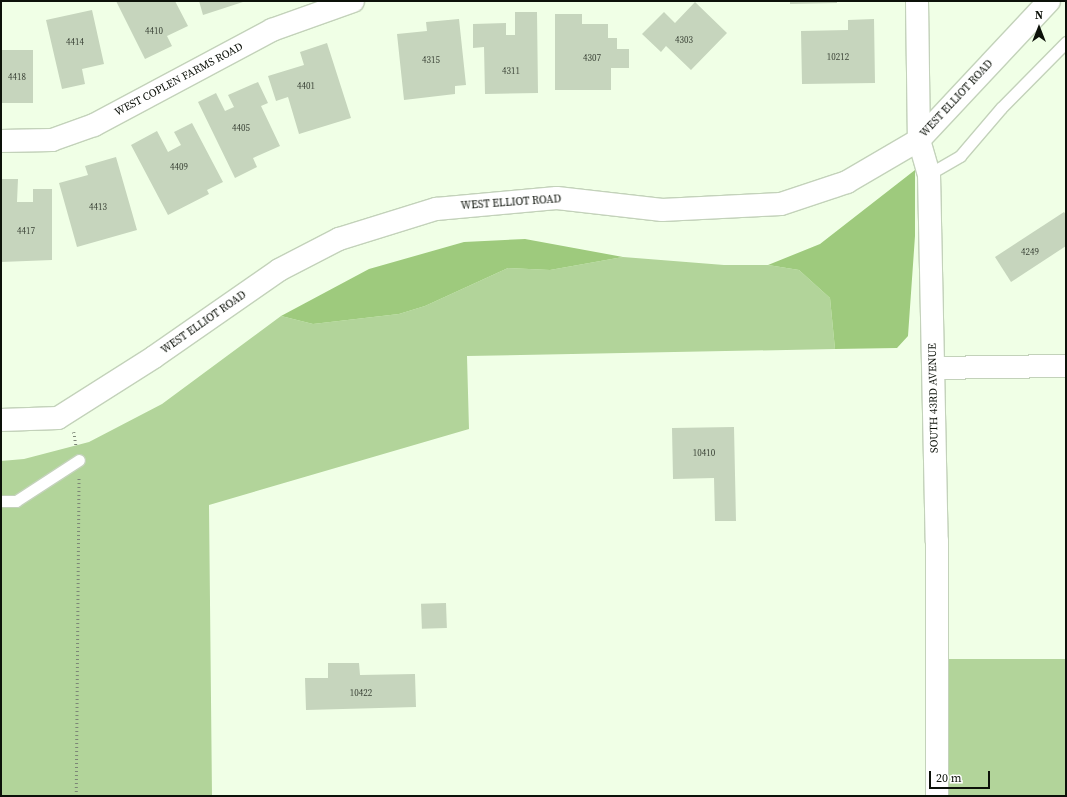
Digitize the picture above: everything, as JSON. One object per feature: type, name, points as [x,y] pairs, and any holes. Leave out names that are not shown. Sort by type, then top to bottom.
[{"type":"street","name":"WEST COPLEN FARMS ROAD","points":[[1,140],[52,140],[94,125],[272,30],[353,1]]},
{"type":"street","name":"SOUTH 43RD AVENUE","points":[[917,1],[919,140],[929,174],[934,368],[937,541],[937,796]]},
{"type":"street","name":"WEST ELLIOT ROAD","points":[[1,420],[58,418],[154,357],[279,270],[339,239],[436,209],[557,198],[662,210],[780,204],[847,182],[919,140],[1049,1]]},
{"type":"street","points":[[934,368],[1066,366]]},
{"type":"lane","points":[[929,174],[960,156],[1001,108],[1066,42]]},
{"type":"lane","points":[[1,501],[16,501],[79,460]]},
{"type":"path","points":[[70,410],[79,460],[76,796]]},
{"type":"green space","points":[[915,170],[915,236],[908,336],[897,348],[835,349],[830,298],[799,270],[768,265],[820,244]]},
{"type":"green space","points":[[525,239],[623,257],[550,270],[508,268],[425,306],[399,314],[313,324],[281,316],[369,269],[464,242]]},
{"type":"green space","points":[[623,257],[724,265],[768,265],[799,270],[830,298],[835,349],[467,356],[469,429],[209,505],[212,796],[1,796],[1,461],[24,459],[89,442],[162,404],[281,316],[313,324],[399,314],[425,306],[508,268],[550,270]]},
{"type":"green space","points":[[947,659],[1066,659],[1066,796],[947,796]]},
{"type":"building","points":[[116,1],[175,1],[188,26],[167,36],[172,46],[145,59]]},
{"type":"building","points":[[199,1],[246,1],[203,15]]},
{"type":"building","points":[[790,1],[837,1],[837,3],[790,4]]},
{"type":"building","points":[[695,2],[727,33],[691,70],[666,46],[661,52],[642,34],[664,12],[675,23]]},
{"type":"building","points":[[92,10],[104,64],[82,69],[85,84],[62,89],[46,20]]},
{"type":"building","points":[[515,12],[537,12],[538,93],[485,94],[484,47],[473,48],[473,24],[506,23],[506,35],[515,35]]},
{"type":"building","points":[[555,14],[582,14],[582,24],[608,24],[608,38],[617,38],[617,49],[629,49],[629,68],[611,68],[611,90],[555,90]]},
{"type":"building","points":[[459,19],[466,85],[455,86],[455,94],[404,100],[397,34],[427,31],[426,22]]},
{"type":"building","points":[[874,19],[875,83],[802,84],[801,31],[848,30],[848,20]]},
{"type":"building","points":[[327,43],[351,118],[299,134],[288,97],[276,101],[268,76],[304,65],[300,52]]},
{"type":"building","points":[[1,50],[33,50],[33,103],[1,103]]},
{"type":"building","points":[[258,82],[268,103],[261,106],[280,146],[253,158],[257,167],[235,178],[198,102],[216,93],[225,111],[234,107],[228,95]]},
{"type":"building","points":[[192,123],[223,182],[207,190],[209,194],[168,215],[131,145],[157,131],[168,152],[181,145],[174,132]]},
{"type":"building","points":[[116,157],[137,230],[77,247],[59,183],[88,175],[85,166]]},
{"type":"building","points":[[1,179],[18,179],[17,202],[33,202],[33,189],[52,189],[52,260],[1,262]]},
{"type":"building","points":[[1064,212],[1066,215],[1066,246],[1011,282],[995,257]]},
{"type":"building","points":[[734,427],[736,521],[715,521],[714,478],[673,479],[672,428]]},
{"type":"building","points":[[446,603],[447,628],[422,629],[421,604]]},
{"type":"building","points":[[328,663],[359,663],[360,675],[415,674],[416,707],[306,710],[305,678],[328,678]]}]
